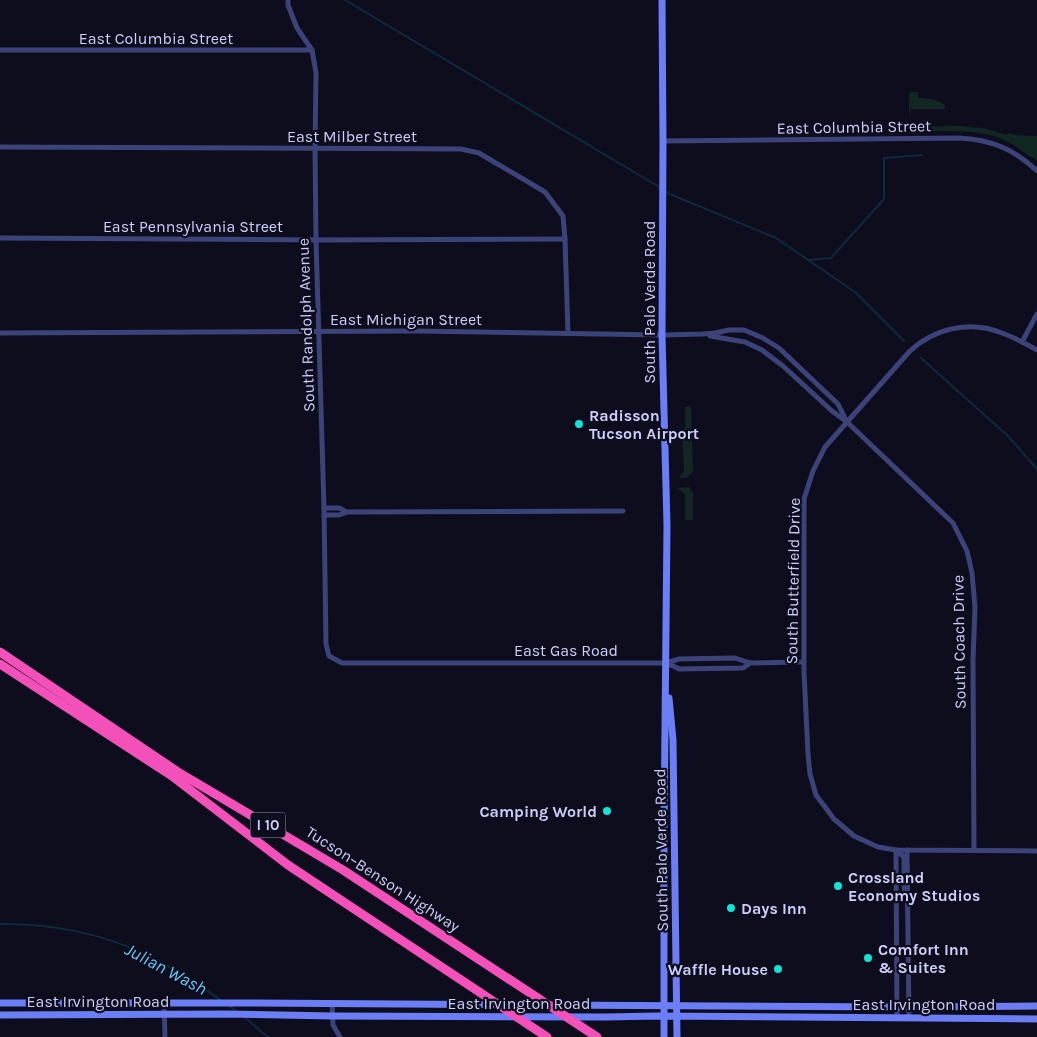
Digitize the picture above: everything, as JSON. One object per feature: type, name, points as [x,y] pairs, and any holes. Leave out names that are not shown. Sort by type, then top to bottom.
[{"type":"highway","name":"Tucson–Benson Highway","points":[[0,652],[178,772],[343,870],[596,1037]]},
{"type":"highway","name":"I 10","points":[[0,664],[172,776],[288,865],[453,974],[534,1032],[547,1037]]},
{"type":"main road","name":"South Palo Verde Road","points":[[662,0],[662,335],[667,525],[664,1037]]},
{"type":"main road","name":"South Palo Verde Road","points":[[666,663],[673,740],[677,1037]]},
{"type":"main road","points":[[665,769],[669,775],[670,806],[674,825]]},
{"type":"main road","name":"East Irvington Road","points":[[0,1002],[897,1007],[1037,1006]]},
{"type":"main road","name":"East Irvington Road","points":[[0,1014],[1037,1019]]},
{"type":"street","name":"South Randolph Avenue","points":[[288,0],[288,5],[297,28],[312,50],[316,73],[316,240],[326,644],[329,656]]},
{"type":"street","name":"East Columbia Street","points":[[0,50],[312,50]]},
{"type":"street","name":"East Columbia Street","points":[[663,141],[976,139],[1006,148],[1018,155],[1037,171]]},
{"type":"street","name":"East Milber Street","points":[[0,147],[461,149],[479,153],[545,192],[563,216],[568,333]]},
{"type":"street","name":"East Pennsylvania Street","points":[[0,238],[565,239]]},
{"type":"street","points":[[1037,314],[1022,342],[1037,350]]},
{"type":"street","name":"South Butterfield Drive","points":[[1022,342],[1001,332],[977,327],[957,327],[937,332],[921,341],[909,352],[825,447],[813,471],[804,499],[804,662],[808,754],[810,774],[816,795],[834,819],[854,836],[878,847],[896,850],[1037,851]]},
{"type":"street","name":"South Coach Drive","points":[[662,335],[744,330],[763,338],[779,348],[838,404],[847,422]]},
{"type":"street","name":"East Michigan Street","points":[[0,333],[435,331],[662,335]]},
{"type":"street","name":"South Coach Drive","points":[[703,334],[745,342],[762,350],[847,422],[953,523],[967,551],[972,573],[975,607],[973,660],[974,850]]},
{"type":"street","points":[[757,347],[763,338]]},
{"type":"street","points":[[324,508],[339,508],[348,512]]},
{"type":"street","points":[[324,515],[338,515],[348,512],[623,511]]},
{"type":"street","name":"East Gas Road","points":[[329,656],[342,663],[666,663],[679,659],[735,658],[750,663],[804,662]]},
{"type":"street","points":[[666,663],[679,669],[743,668],[750,663]]},
{"type":"street","points":[[896,850],[904,858],[904,885],[908,900]]},
{"type":"street","points":[[896,850],[897,1018]]},
{"type":"street","points":[[907,850],[909,1018]]},
{"type":"street","points":[[164,1003],[165,1037]]},
{"type":"street","points":[[332,1004],[333,1025],[340,1037]]},
{"type":"green space","points":[[911,92],[918,92],[918,98],[939,101],[945,105],[945,109],[910,109],[909,116],[909,95]]},
{"type":"green space","points":[[956,126],[983,128],[1007,135],[1008,133],[1037,136],[1037,160],[1008,142],[994,136],[971,132],[911,132],[911,127]]},
{"type":"green space","points":[[691,406],[693,472],[686,478],[679,478],[684,470],[682,436],[685,426],[685,407]]},
{"type":"green space","points":[[689,487],[693,492],[693,520],[685,520],[685,494],[677,488]]},
{"type":"waterway","points":[[345,0],[661,188]]},
{"type":"waterway","points":[[809,260],[831,258],[884,199],[884,158],[922,155]]},
{"type":"waterway","points":[[665,191],[776,238],[855,292],[904,341]]},
{"type":"waterway","points":[[921,358],[1008,436],[1037,469]]},
{"type":"waterway","name":"Julian Wash","points":[[0,924],[55,927],[109,940],[163,963],[222,1001]]},
{"type":"waterway","points":[[228,1005],[236,1011]]},
{"type":"waterway","points":[[244,1017],[269,1037]]},
{"type":"place","name":"Radisson Tucson Airport","points":[[579,424]]},
{"type":"place","name":"Camping World","points":[[607,811]]},
{"type":"place","name":"Crossland Economy Studios","points":[[838,886]]},
{"type":"place","name":"Days Inn","points":[[731,908]]},
{"type":"place","name":"Comfort Inn & Suites","points":[[868,958]]},
{"type":"place","name":"Waffle House","points":[[778,969]]}]
